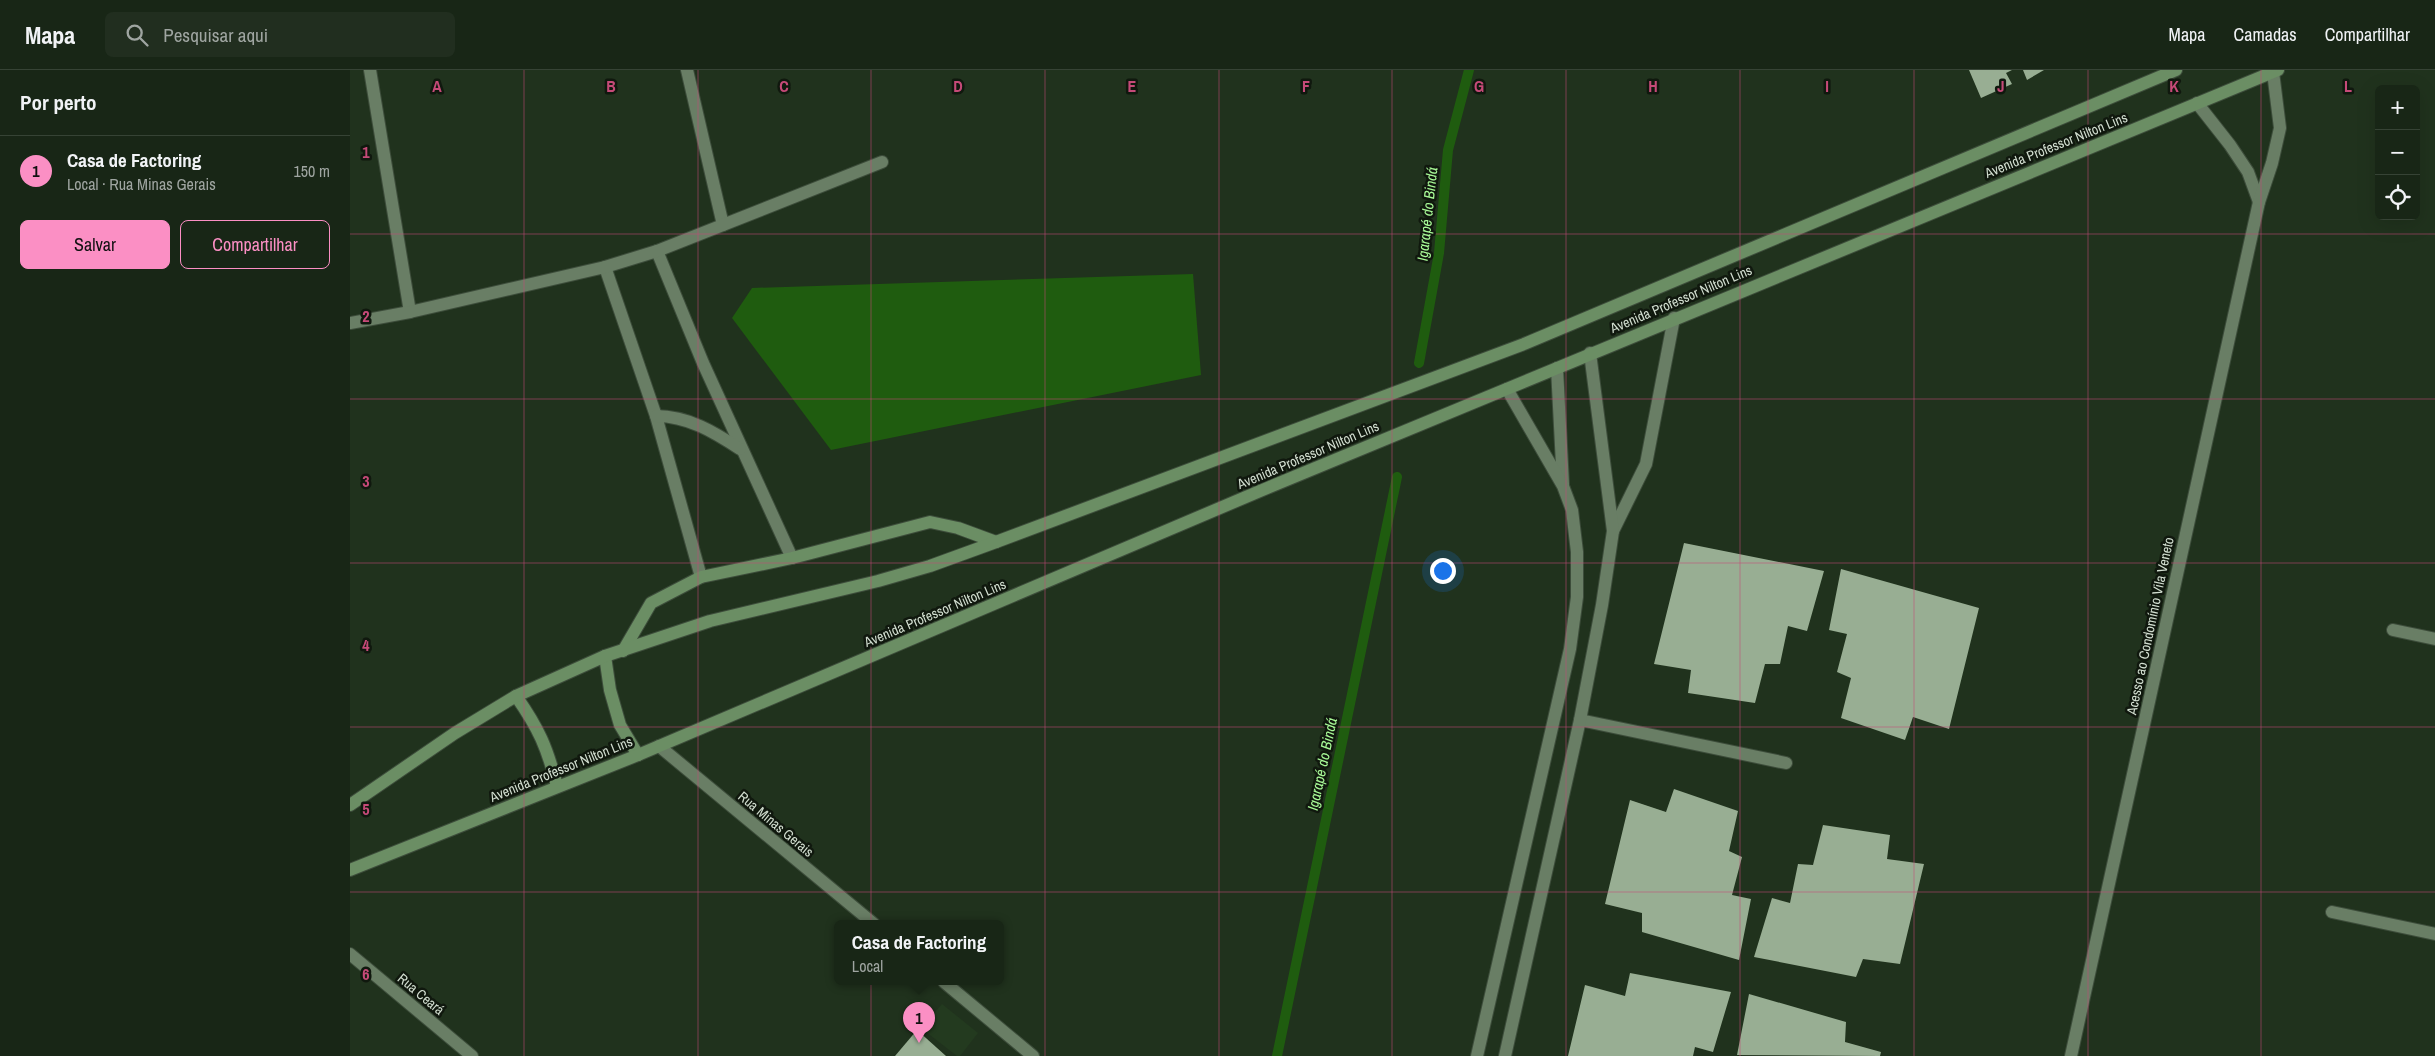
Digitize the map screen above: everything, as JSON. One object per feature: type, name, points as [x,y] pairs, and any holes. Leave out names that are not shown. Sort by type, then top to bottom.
[{"type":"main road","name":"Avenida Professor Nilton Lins","points":[[350,805],[455,733],[516,696],[605,656],[710,621],[921,569],[996,542],[1524,344],[2176,70]]},
{"type":"main road","name":"Avenida Professor Nilton Lins","points":[[350,870],[638,755],[1590,353],[2276,71]]},
{"type":"main road","points":[[622,650],[651,603],[701,577],[792,558],[930,522],[958,528],[996,542]]},
{"type":"main road","points":[[605,656],[610,690],[620,726],[638,755]]},
{"type":"main road","points":[[516,696],[536,724],[549,756],[557,786]]},
{"type":"street","points":[[370,70],[410,312]]},
{"type":"street","points":[[687,70],[723,225]]},
{"type":"street","name":"Acesso ao Condomínio Vila Veneto","points":[[2071,1056],[2259,202],[2272,163],[2280,128],[2276,71]]},
{"type":"street","points":[[2197,103],[2230,145],[2248,172],[2259,202]]},
{"type":"street","points":[[350,323],[410,312],[605,267],[657,251],[882,162]]},
{"type":"street","points":[[657,251],[740,448],[792,558]]},
{"type":"street","points":[[605,267],[656,416],[701,577]]},
{"type":"street","points":[[1613,531],[1646,464],[1674,318]]},
{"type":"street","points":[[1505,1056],[1580,720],[1602,605],[1613,531],[1590,353]]},
{"type":"street","points":[[1557,368],[1563,486]]},
{"type":"street","points":[[1477,1056],[1570,650],[1577,597],[1577,552],[1572,510],[1563,486],[1507,389]]},
{"type":"street","points":[[656,416],[672,416],[712,430],[740,448]]},
{"type":"street","points":[[2393,630],[2435,639]]},
{"type":"street","points":[[1580,720],[1786,764]]},
{"type":"street","name":"Rua Minas Gerais","points":[[659,746],[869,920]]},
{"type":"street","points":[[2332,912],[2435,934]]},
{"type":"street","name":"Rua Ceará","points":[[350,954],[472,1056]]},
{"type":"street","points":[[948,985],[1033,1056]]},
{"type":"shaded area","points":[[1193,274],[1201,375],[831,450],[732,318],[752,288]]},
{"type":"shaded area","points":[[942,1004],[978,1033],[960,1056],[957,1056],[921,1028]]},
{"type":"building","points":[[1969,70],[2012,70],[2006,73],[2012,84],[1981,98]]},
{"type":"building","points":[[2023,70],[2044,70],[2027,80]]},
{"type":"building","points":[[1684,543],[1824,571],[1807,631],[1788,626],[1780,664],[1765,664],[1755,703],[1688,693],[1691,670],[1654,664]]},
{"type":"building","points":[[1841,569],[1979,608],[1949,729],[1913,717],[1905,740],[1841,718],[1851,678],[1837,672],[1847,634],[1829,630]]},
{"type":"building","points":[[1674,789],[1738,811],[1729,851],[1742,857],[1732,895],[1751,899],[1739,960],[1642,932],[1642,913],[1605,904],[1630,800],[1666,812]]},
{"type":"building","points":[[1823,825],[1890,835],[1887,859],[1924,864],[1900,964],[1863,959],[1856,977],[1754,957],[1772,898],[1790,903],[1798,864],[1813,865]]},
{"type":"building","points":[[1630,973],[1731,992],[1713,1052],[1695,1047],[1693,1056],[1568,1056],[1585,985],[1625,996]]},
{"type":"building","points":[[1749,994],[1846,1022],[1845,1042],[1881,1052],[1880,1056],[1737,1055]]},
{"type":"building","points":[[917,1030],[946,1056],[895,1056]]},
{"type":"waterway","name":"Igarapé do Bindá","points":[[1419,363],[1439,253],[1448,150],[1469,70]]},
{"type":"waterway","name":"Igarapé do Bindá","points":[[1277,1056],[1397,477]]},
{"type":"place","name":"Casa de Factoring","points":[[919,1043]]}]
